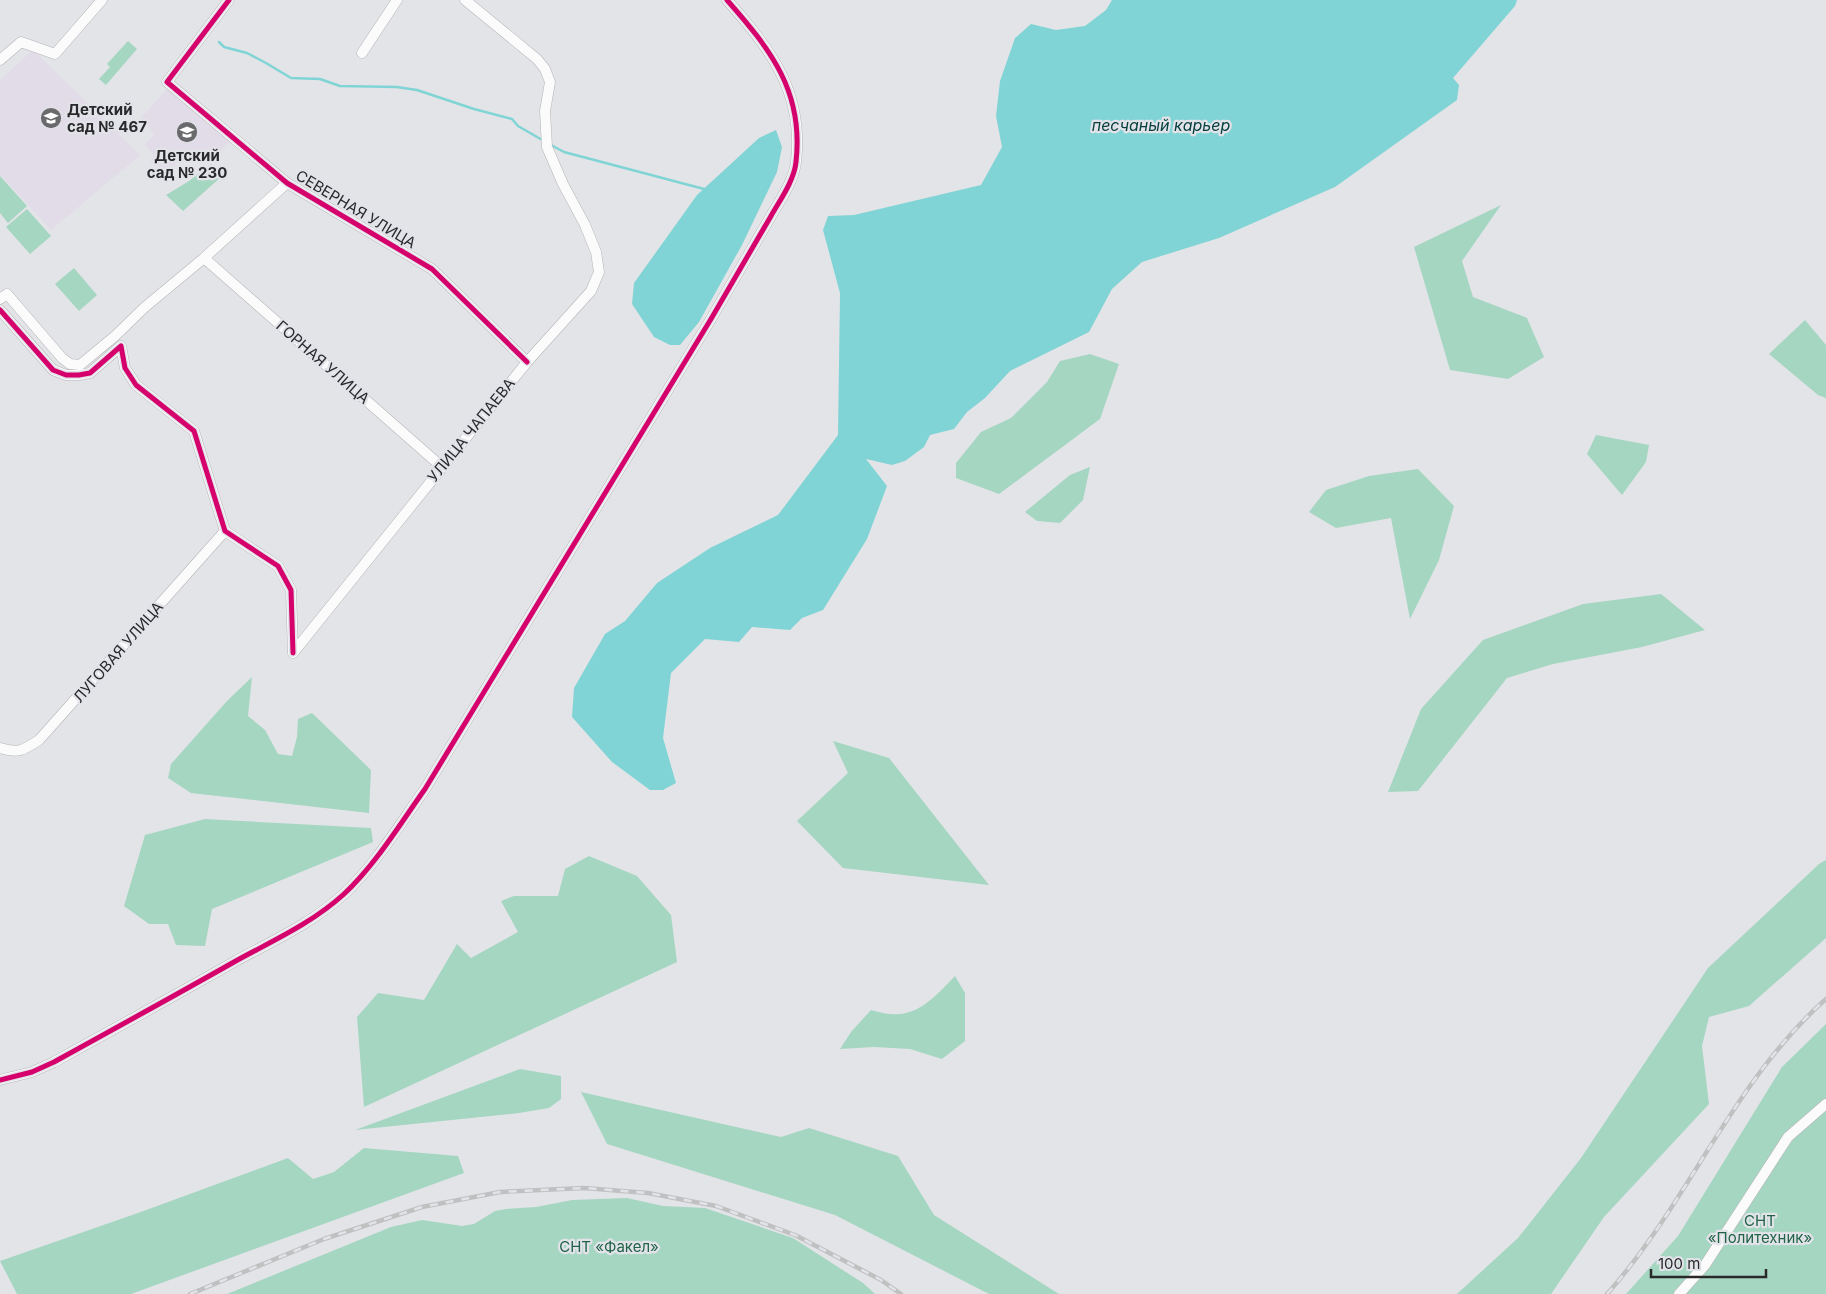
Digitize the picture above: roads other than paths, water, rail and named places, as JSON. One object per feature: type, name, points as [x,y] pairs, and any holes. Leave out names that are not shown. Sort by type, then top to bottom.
[{"type":"street","points":[[0,60],[20,42],[55,54],[102,0]]},
{"type":"street","name":"СЕВЕРНАЯ УЛИЦА","points":[[229,0],[167,82],[287,183],[432,269],[527,362]]},
{"type":"street","points":[[362,53],[397,0]]},
{"type":"street","name":"УЛИЦА ЧАПАЕВА","points":[[225,531],[278,566],[291,590],[293,653],[527,362],[590,291],[599,272],[596,252],[585,225],[563,184],[547,147],[545,110],[550,82],[545,69],[537,59],[465,0]]},
{"type":"street","points":[[0,1080],[32,1072],[54,1062],[241,958],[282,938],[316,916],[344,894],[372,863],[426,789],[735,278],[786,188],[796,166],[798,139],[794,106],[782,74],[760,37],[727,0]]},
{"type":"street","points":[[0,299],[7,294],[62,358],[70,364],[80,365],[204,258],[287,183]]},
{"type":"street","name":"ГОРНАЯ УЛИЦА","points":[[204,258],[442,467]]},
{"type":"street","points":[[0,310],[53,370],[66,375],[90,373],[121,346]]},
{"type":"street","points":[[115,336],[121,346],[125,368],[136,385],[194,431],[225,531]]},
{"type":"street","name":"ЛУГОВАЯ УЛИЦА","points":[[0,747],[12,752],[28,747],[39,740],[225,531]]},
{"type":"street","points":[[1679,1294],[1704,1265],[1788,1137],[1826,1104]]},
{"type":"water","name":"песчаный карьер","points":[[1112,0],[1517,0],[1515,6],[1453,78],[1459,85],[1457,100],[1335,187],[1219,238],[1142,262],[1112,289],[1089,332],[1010,371],[985,398],[967,412],[954,429],[930,435],[924,447],[905,461],[892,465],[866,459],[887,486],[867,539],[823,610],[802,618],[790,630],[752,627],[739,642],[705,639],[671,673],[663,738],[676,783],[663,790],[650,790],[612,762],[572,717],[574,688],[605,634],[625,621],[657,583],[710,548],[778,515],[838,435],[840,293],[823,230],[828,216],[854,215],[981,185],[1002,147],[996,116],[1000,81],[1015,38],[1031,24],[1056,30],[1085,26],[1106,10]]},
{"type":"water","points":[[776,130],[782,147],[777,172],[742,245],[699,322],[680,345],[670,345],[654,337],[632,304],[634,283],[697,195],[759,138]]},
{"type":"waterway","points":[[219,42],[224,47],[247,53],[291,78],[320,79],[340,86],[397,87],[417,90],[474,109],[512,119],[518,126],[544,141]]},
{"type":"waterway","points":[[551,145],[564,152],[704,189]]},
{"type":"railway","points":[[1607,1294],[1663,1221],[1737,1104],[1764,1067],[1793,1031],[1826,999]]},
{"type":"railway","points":[[190,1294],[324,1239],[422,1207],[500,1192],[584,1188],[648,1193],[716,1206],[795,1235],[881,1280],[901,1294]]},
{"type":"place","name":"Детский сад № 467","points":[[51,118]]},
{"type":"place","name":"Детский сад № 230","points":[[187,132]]},
{"type":"park label","name":"СНТ «Политехник»","points":[[1760,1228]]},
{"type":"park label","name":"СНТ «Факел»","points":[[609,1246]]}]
